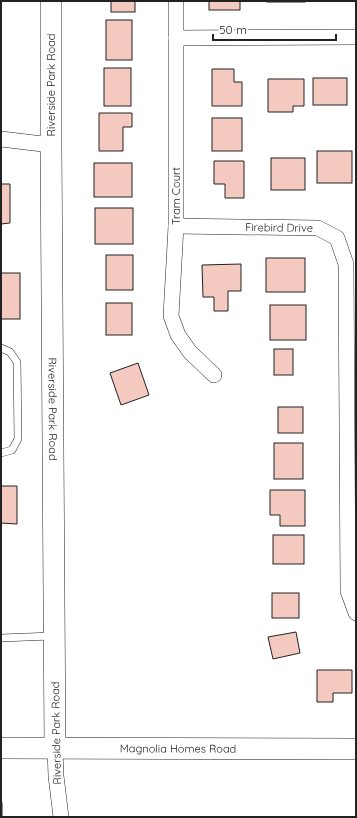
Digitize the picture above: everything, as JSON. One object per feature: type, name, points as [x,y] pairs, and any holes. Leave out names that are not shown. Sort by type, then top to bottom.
[{"type":"street","name":"Riverside Park Road","points":[[51,1],[55,748],[56,776],[61,817]]},
{"type":"street","name":"Tram Court","points":[[176,1],[176,226],[170,316],[178,335],[190,352],[214,375]]},
{"type":"street","points":[[176,38],[356,38]]},
{"type":"street","points":[[1,138],[51,145]]},
{"type":"street","name":"Firebird Drive","points":[[176,226],[318,228],[337,238],[346,264],[348,591],[356,613]]},
{"type":"street","name":"Magnolia Homes Road","points":[[1,748],[356,749]]},
{"type":"lane","points":[[1,348],[10,352],[17,362],[18,439],[12,450],[1,453]]},
{"type":"lane","points":[[1,639],[54,636]]},
{"type":"building","points":[[111,1],[135,1],[135,12],[111,12]]},
{"type":"building","points":[[209,1],[240,1],[240,10],[209,10]]},
{"type":"building","points":[[305,1],[305,2],[267,2]]},
{"type":"building","points":[[106,20],[132,20],[132,60],[106,60]]},
{"type":"building","points":[[104,68],[131,68],[131,106],[104,106]]},
{"type":"building","points":[[212,69],[234,69],[234,82],[242,82],[242,106],[212,106]]},
{"type":"building","points":[[313,78],[347,78],[347,105],[313,105]]},
{"type":"building","points":[[268,79],[304,79],[304,106],[293,106],[293,112],[268,112]]},
{"type":"building","points":[[99,113],[132,113],[132,127],[123,127],[123,151],[99,151]]},
{"type":"building","points":[[212,118],[242,118],[242,151],[212,151]]},
{"type":"building","points":[[317,151],[352,151],[352,183],[317,183]]},
{"type":"building","points":[[271,158],[305,158],[305,190],[271,190]]},
{"type":"building","points":[[214,161],[244,161],[244,198],[225,198],[225,184],[214,184]]},
{"type":"building","points":[[94,163],[132,163],[132,197],[94,197]]},
{"type":"building","points":[[1,184],[10,184],[10,223],[1,224]]},
{"type":"building","points":[[95,208],[133,208],[133,244],[95,244]]},
{"type":"building","points":[[106,255],[133,255],[133,290],[106,290]]},
{"type":"building","points":[[266,258],[305,258],[305,292],[266,292]]},
{"type":"building","points":[[241,264],[241,291],[228,291],[228,311],[214,311],[214,297],[203,297],[202,265]]},
{"type":"building","points":[[1,273],[20,273],[20,319],[1,319]]},
{"type":"building","points":[[106,303],[132,303],[132,335],[106,335]]},
{"type":"building","points":[[270,305],[306,305],[306,340],[270,340]]},
{"type":"building","points":[[274,349],[293,349],[293,375],[274,375]]},
{"type":"building","points":[[138,363],[149,395],[121,405],[110,373]]},
{"type":"building","points":[[278,407],[303,407],[303,433],[278,433]]},
{"type":"building","points":[[274,443],[303,443],[303,479],[274,479]]},
{"type":"building","points":[[1,486],[17,486],[17,524],[1,523]]},
{"type":"building","points":[[270,490],[305,490],[305,526],[280,526],[280,515],[270,515]]},
{"type":"building","points":[[273,535],[304,535],[304,564],[273,564]]},
{"type":"building","points":[[272,593],[299,593],[299,618],[272,618]]},
{"type":"building","points":[[296,632],[300,653],[273,659],[268,637]]},
{"type":"building","points":[[317,670],[352,670],[352,693],[333,693],[333,702],[317,702]]},
{"type":"building","points":[[2,803],[2,817],[1,817]]}]
